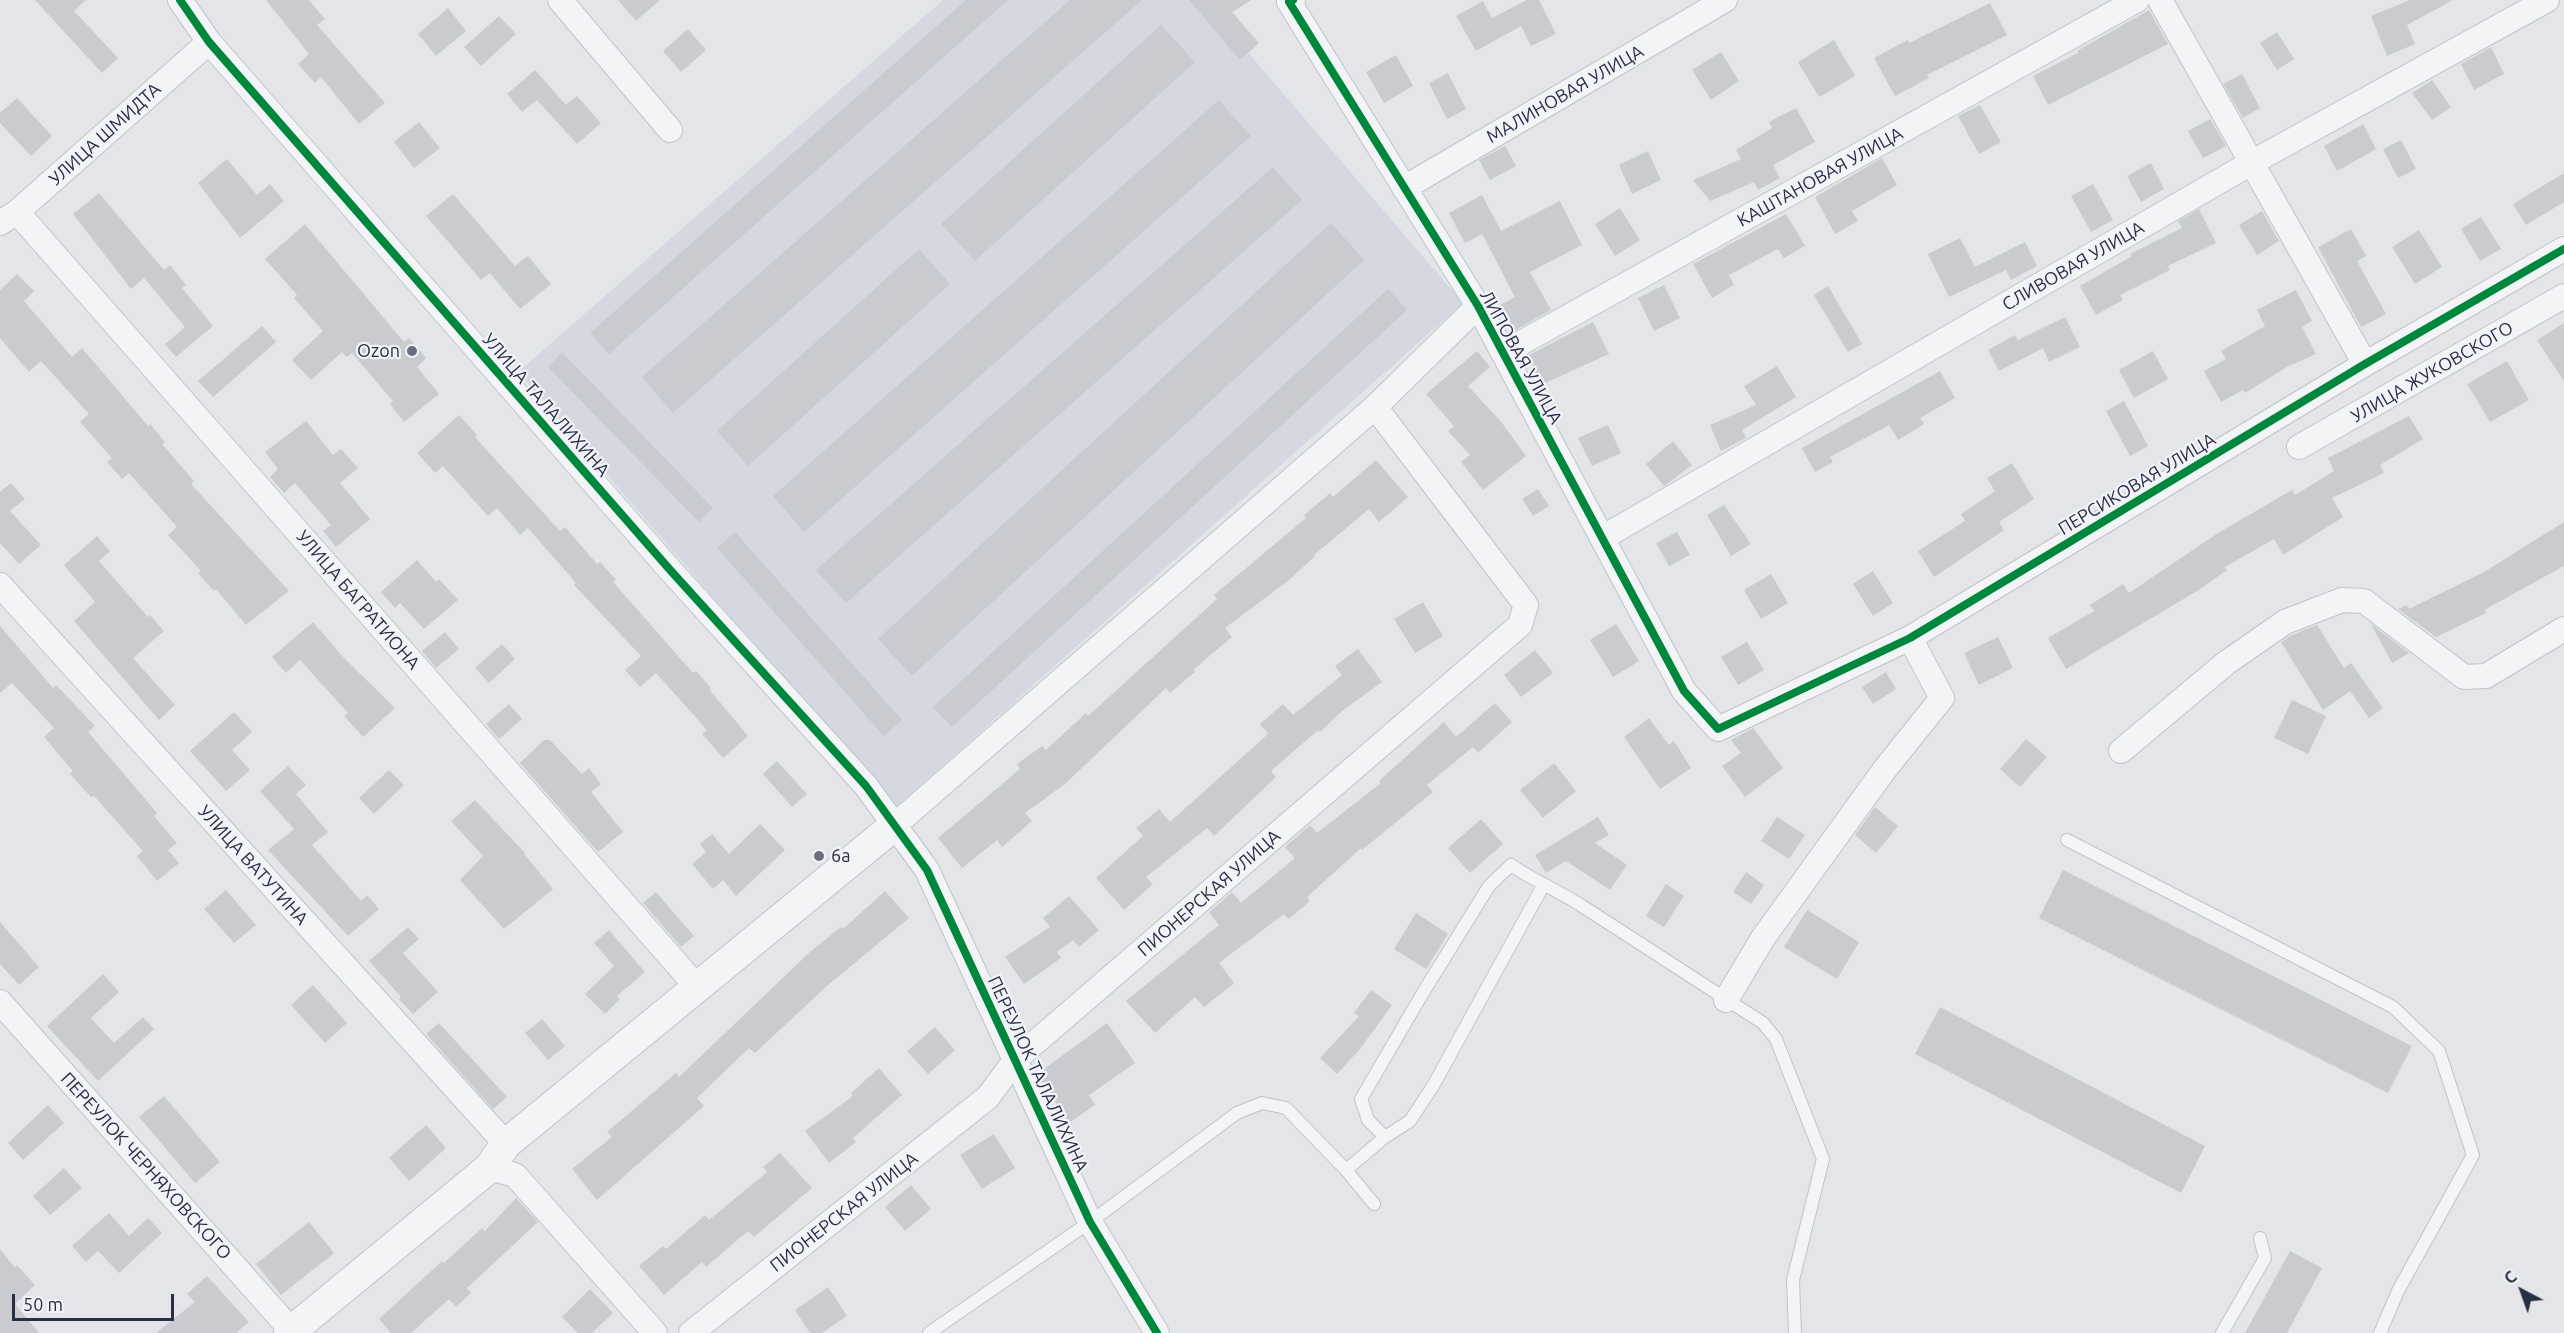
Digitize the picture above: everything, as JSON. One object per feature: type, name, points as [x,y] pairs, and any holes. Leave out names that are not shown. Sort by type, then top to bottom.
[{"type":"street","name":"УЛИЦА ТАЛАЛИХИНА","points":[[180,0],[208,42],[670,571],[866,786],[895,825]]},
{"type":"street","points":[[560,0],[670,130]]},
{"type":"street","name":"МАЛИНОВАЯ УЛИЦА","points":[[1404,188],[1725,0]]},
{"type":"street","name":"КАШТАНОВАЯ УЛИЦА","points":[[1503,353],[2137,0]]},
{"type":"street","points":[[2160,0],[2365,364]]},
{"type":"street","name":"СЛИВОВАЯ УЛИЦА","points":[[1602,538],[2251,163],[2547,0]]},
{"type":"street","name":"ЛИПОВАЯ УЛИЦА","points":[[1291,1],[1478,306],[1684,691],[1718,729]]},
{"type":"street","name":"УЛИЦА ШМИДТА","points":[[9,217],[208,42]]},
{"type":"street","name":"УЛИЦА БАГРАТИОНА","points":[[9,217],[698,988]]},
{"type":"street","name":"ПЕРСИКОВАЯ УЛИЦА","points":[[1718,729],[1910,638],[2365,364],[2564,249]]},
{"type":"street","name":"УЛИЦА ЖУКОВСКОГО","points":[[2300,447],[2564,296]]},
{"type":"street","points":[[291,1332],[497,1156],[895,825],[1375,407],[1478,306]]},
{"type":"street","name":"ПИОНЕРСКАЯ УЛИЦА","points":[[691,1333],[988,1097],[1016,1059],[1520,625],[1526,605],[1375,407]]},
{"type":"street","name":"УЛИЦА ВАТУТИНА","points":[[0,585],[497,1156]]},
{"type":"street","points":[[2121,752],[2226,663],[2285,622],[2342,600],[2364,601],[2464,676],[2486,676],[2564,629]]},
{"type":"street","points":[[1726,1000],[1763,938],[1886,769],[1942,698],[1910,638]]},
{"type":"street","name":"ПЕРЕУЛОК ТАЛАЛИХИНА","points":[[895,825],[927,870],[1090,1222],[1115,1267],[1158,1333]]},
{"type":"street","name":"ПЕРЕУЛОК ЧЕРНЯХОВСКОГО","points":[[0,1002],[291,1332]]},
{"type":"street","points":[[497,1156],[655,1333]]},
{"type":"lane","points":[[2067,840],[2393,1007],[2439,1051],[2473,1155],[2398,1291],[2380,1333]]},
{"type":"lane","points":[[1384,1137],[1368,1120],[1361,1099],[1450,947],[1473,915],[1489,886],[1511,864],[1543,886],[1553,888],[1579,904],[1763,1023],[1776,1039],[1823,1160],[1793,1280],[1795,1333]]},
{"type":"lane","points":[[1346,1170],[1384,1137],[1410,1121],[1433,1086],[1543,886]]},
{"type":"lane","points":[[929,1333],[1090,1222],[1237,1113],[1262,1103],[1286,1108],[1346,1170],[1374,1204]]},
{"type":"lane","points":[[2222,1333],[2265,1258],[2260,1238]]},
{"type":"shaded area","points":[[943,0],[1203,0],[1463,303],[895,808],[518,372]]},
{"type":"building","points":[[35,0],[86,0],[74,11],[118,58],[102,73]]},
{"type":"building","points":[[266,0],[309,0],[325,19],[317,25],[385,103],[359,124],[321,77],[315,83],[298,64],[309,54]]},
{"type":"building","points":[[618,0],[660,0],[636,21]]},
{"type":"building","points":[[966,0],[1008,0],[609,354],[590,333]]},
{"type":"building","points":[[1070,0],[1142,0],[673,413],[642,377]]},
{"type":"building","points":[[1189,0],[1251,0],[1232,12],[1259,43],[1240,60]]},
{"type":"building","points":[[1527,0],[1539,0],[1556,34],[1531,46],[1521,26],[1476,51],[1456,16],[1483,1],[1492,18]]},
{"type":"building","points":[[2410,0],[2453,0],[2407,25],[2415,44],[2387,56],[2371,16]]},
{"type":"building","points":[[1990,3],[2007,35],[1927,75],[1929,78],[1895,96],[1874,58]]},
{"type":"building","points":[[448,8],[466,31],[436,56],[418,34]]},
{"type":"building","points":[[2149,10],[2168,44],[2048,105],[2033,76],[2078,53],[2077,51]]},
{"type":"building","points":[[499,16],[516,34],[481,66],[464,47]]},
{"type":"building","points":[[1161,25],[1195,62],[975,261],[941,224]]},
{"type":"building","points":[[688,29],[706,50],[681,72],[663,51]]},
{"type":"building","points":[[2277,32],[2294,59],[2277,70],[2260,43]]},
{"type":"building","points":[[1834,40],[1855,76],[1819,97],[1798,62]]},
{"type":"building","points":[[2491,47],[2504,74],[2474,90],[2461,64]]},
{"type":"building","points":[[1721,52],[1739,81],[1711,100],[1692,70]]},
{"type":"building","points":[[1396,55],[1413,86],[1384,103],[1366,72]]},
{"type":"building","points":[[535,70],[566,105],[577,96],[601,123],[577,144],[537,100],[522,112],[507,94]]},
{"type":"building","points":[[1448,73],[1466,109],[1447,119],[1429,83]]},
{"type":"building","points":[[2242,74],[2260,108],[2243,118],[2223,84]]},
{"type":"building","points":[[2432,80],[2451,107],[2432,120],[2412,93]]},
{"type":"building","points":[[17,98],[52,136],[31,156],[0,123],[0,113]]},
{"type":"building","points":[[1219,100],[1251,136],[804,532],[773,496]]},
{"type":"building","points":[[1980,105],[2001,142],[1979,154],[1958,116]]},
{"type":"building","points":[[1796,108],[1815,142],[1773,165],[1780,178],[1758,190],[1754,182],[1710,201],[1693,180],[1741,159],[1736,150],[1772,128],[1769,122]]},
{"type":"building","points":[[2210,119],[2226,146],[2203,158],[2188,131]]},
{"type":"building","points":[[419,122],[440,148],[414,168],[394,142]]},
{"type":"building","points":[[2363,124],[2376,149],[2337,171],[2324,146]]},
{"type":"building","points":[[2401,140],[2416,169],[2398,178],[2383,149]]},
{"type":"building","points":[[1505,146],[1516,166],[1490,180],[1479,160]]},
{"type":"building","points":[[1648,151],[1661,180],[1632,194],[1619,165]]},
{"type":"building","points":[[1882,158],[1897,185],[1852,211],[1858,221],[1835,234],[1815,197]]},
{"type":"building","points":[[227,159],[257,195],[270,184],[284,201],[240,238],[198,183]]},
{"type":"building","points":[[2151,163],[2164,189],[2141,202],[2127,176]]},
{"type":"building","points":[[1273,167],[1302,200],[846,603],[816,570]]},
{"type":"building","points":[[2564,173],[2564,202],[2526,225],[2513,204]]},
{"type":"building","points":[[2093,184],[2113,220],[2091,232],[2071,196]]},
{"type":"building","points":[[99,193],[164,270],[170,265],[186,285],[182,288],[213,326],[176,357],[165,344],[185,327],[144,278],[131,289],[73,214]]},
{"type":"building","points":[[453,194],[515,266],[528,256],[551,284],[520,309],[490,273],[481,280],[426,216]]},
{"type":"building","points":[[1482,195],[1501,231],[1560,201],[1582,245],[1530,272],[1551,310],[1514,331],[1500,305],[1515,297],[1482,234],[1465,243],[1449,213]]},
{"type":"building","points":[[1620,208],[1640,240],[1615,256],[1595,224]]},
{"type":"building","points":[[2199,209],[2216,243],[2168,266],[2170,270],[2120,295],[2123,300],[2096,315],[2080,286],[2132,256],[2130,254],[2182,228],[2178,221]]},
{"type":"building","points":[[2262,211],[2279,241],[2257,255],[2239,225]]},
{"type":"building","points":[[1786,214],[1805,246],[1784,258],[1778,249],[1729,275],[1734,285],[1712,298],[1693,264]]},
{"type":"building","points":[[2481,217],[2501,249],[2480,261],[2461,229]]},
{"type":"building","points":[[1331,223],[1364,260],[912,676],[878,639]]},
{"type":"building","points":[[305,224],[404,342],[409,338],[426,358],[417,367],[439,394],[404,422],[390,404],[393,401],[352,353],[347,357],[342,352],[311,380],[292,360],[323,331],[294,298],[297,295],[265,259]]},
{"type":"building","points":[[2351,229],[2366,256],[2357,261],[2386,314],[2361,327],[2318,247]]},
{"type":"building","points":[[2419,230],[2442,267],[2415,284],[2392,247]]},
{"type":"building","points":[[1960,238],[1975,267],[2025,242],[2037,266],[2011,280],[2006,270],[1949,297],[1928,254]]},
{"type":"building","points":[[919,249],[950,284],[748,466],[717,431]]},
{"type":"building","points":[[17,274],[34,291],[24,301],[72,357],[82,348],[148,426],[150,424],[165,442],[162,444],[194,481],[191,484],[289,591],[246,625],[216,589],[214,591],[198,573],[201,571],[168,535],[177,527],[129,473],[122,479],[107,462],[112,458],[80,422],[89,414],[41,361],[29,372],[0,338],[0,290]]},
{"type":"building","points":[[1664,285],[1680,318],[1654,331],[1638,298]]},
{"type":"building","points":[[1828,286],[1862,344],[1848,352],[1814,295]]},
{"type":"building","points":[[1388,289],[1407,310],[952,727],[933,707]]},
{"type":"building","points":[[2296,290],[2312,321],[2302,327],[2316,354],[2287,367],[2245,393],[2243,390],[2221,402],[2204,371],[2226,359],[2221,351],[2265,326],[2257,310]]},
{"type":"building","points":[[2065,317],[2080,347],[2049,362],[2043,348],[1999,371],[1988,350],[2015,335],[2018,340]]},
{"type":"building","points":[[1593,322],[1609,354],[1541,385],[1527,356]]},
{"type":"building","points":[[2564,323],[2564,381],[2537,340]]},
{"type":"building","points":[[262,326],[276,342],[213,397],[198,381]]},
{"type":"building","points":[[1477,351],[1490,367],[1468,386],[1502,423],[1526,456],[1483,490],[1461,462],[1470,455],[1448,431],[1454,426],[1426,394]]},
{"type":"building","points":[[2153,351],[2168,379],[2134,398],[2119,370]]},
{"type":"building","points":[[562,352],[713,508],[699,522],[548,367]]},
{"type":"building","points":[[2507,361],[2529,400],[2490,422],[2467,384]]},
{"type":"building","points":[[1777,366],[1796,397],[1742,430],[1746,438],[1721,451],[1710,425],[1756,405],[1744,386]]},
{"type":"building","points":[[1940,371],[1955,398],[1920,418],[1924,424],[1898,440],[1889,425],[1830,457],[1833,462],[1815,472],[1802,448]]},
{"type":"building","points":[[2124,401],[2148,446],[2130,456],[2106,411]]},
{"type":"building","points":[[459,415],[477,435],[475,437],[560,531],[565,527],[597,564],[600,562],[616,580],[613,582],[693,673],[696,671],[711,688],[709,689],[748,736],[723,758],[702,734],[707,730],[656,673],[640,687],[625,670],[641,656],[574,585],[576,583],[528,528],[520,535],[497,508],[488,516],[443,466],[435,473],[417,453]]},
{"type":"building","points":[[2409,416],[2423,439],[2380,465],[2384,473],[2332,498],[2343,517],[2283,555],[2274,539],[2225,567],[2227,570],[2197,591],[2066,669],[2048,638],[2094,611],[2090,605],[2123,584],[2129,593],[2218,533],[2292,490],[2295,495],[2334,471],[2328,458]]},
{"type":"building","points":[[306,421],[333,455],[341,449],[358,468],[340,483],[370,519],[336,547],[323,531],[331,525],[295,483],[284,493],[270,477],[278,469],[265,452]]},
{"type":"building","points":[[1608,425],[1621,453],[1592,466],[1578,438]]},
{"type":"building","points":[[1673,441],[1692,465],[1664,486],[1646,464]]},
{"type":"building","points":[[1376,460],[1408,497],[1379,522],[1369,509],[1314,555],[1289,580],[1225,628],[1232,637],[1170,693],[1166,688],[1065,784],[1025,813],[1032,821],[1002,847],[997,840],[962,868],[938,838],[1020,769],[1017,764],[1042,746],[1046,750],[1086,713],[1088,716],[1217,599],[1214,595],[1306,518],[1304,515],[1330,493],[1333,497]]},
{"type":"building","points":[[2012,463],[2034,499],[1999,522],[2004,530],[1934,577],[1918,551],[1965,521],[1961,514],[1995,491],[1987,478]]},
{"type":"building","points":[[11,483],[25,499],[10,511],[41,545],[19,564],[0,543],[0,492]]},
{"type":"building","points":[[1538,489],[1549,506],[1533,516],[1522,499]]},
{"type":"building","points":[[1724,505],[1751,544],[1731,556],[1707,515]]},
{"type":"building","points":[[2564,522],[2564,566],[2484,610],[2486,613],[2436,637],[2398,609],[2407,605],[2409,609],[2484,572]]},
{"type":"building","points":[[735,532],[902,720],[884,736],[717,548]]},
{"type":"building","points":[[1677,532],[1690,555],[1669,566],[1656,543]]},
{"type":"building","points":[[97,536],[110,551],[99,561],[148,617],[150,615],[164,631],[133,658],[175,705],[159,720],[74,621],[95,602],[64,565]]},
{"type":"building","points":[[417,560],[436,582],[439,579],[458,600],[424,629],[400,603],[395,608],[381,592]]},
{"type":"building","points":[[1873,571],[1893,603],[1873,616],[1853,584]]},
{"type":"building","points":[[1771,574],[1788,603],[1761,619],[1744,590]]},
{"type":"building","points":[[1423,602],[1443,636],[1415,653],[1394,619]]},
{"type":"building","points":[[313,622],[343,657],[395,708],[363,737],[344,716],[348,713],[300,660],[286,673],[272,657]]},
{"type":"building","points":[[1616,624],[1639,661],[1613,677],[1590,640]]},
{"type":"building","points":[[2371,624],[2409,653],[2392,663]]},
{"type":"building","points":[[2317,625],[2344,668],[2351,663],[2383,708],[2369,718],[2350,691],[2323,710],[2281,642]]},
{"type":"building","points":[[0,626],[53,688],[56,685],[95,726],[88,732],[157,813],[154,816],[177,843],[168,850],[179,863],[157,881],[137,856],[143,851],[94,796],[91,797],[70,774],[73,771],[44,737],[54,728],[12,683],[0,693]]},
{"type":"building","points":[[445,632],[459,649],[436,668],[422,651]]},
{"type":"building","points":[[1998,637],[2013,668],[1979,685],[1964,653]]},
{"type":"building","points":[[1747,642],[1764,670],[1738,685],[1721,657]]},
{"type":"building","points":[[502,644],[515,659],[489,683],[475,668]]},
{"type":"building","points":[[1358,649],[1382,682],[1342,711],[1320,732],[1318,730],[1271,771],[1276,777],[1214,836],[1207,828],[1146,877],[1153,884],[1124,910],[1096,878],[1143,836],[1136,828],[1159,809],[1170,822],[1268,734],[1260,724],[1283,704],[1293,715],[1342,675],[1335,666]]},
{"type":"building","points":[[1535,650],[1553,673],[1521,697],[1504,675]]},
{"type":"building","points":[[1886,672],[1896,689],[1873,704],[1862,687]]},
{"type":"building","points":[[2292,700],[2326,716],[2308,754],[2274,738]]},
{"type":"building","points":[[1495,703],[1512,722],[1478,753],[1473,747],[1427,785],[1433,792],[1362,850],[1361,848],[1307,897],[1310,901],[1289,919],[1284,914],[1219,963],[1234,983],[1204,1007],[1195,997],[1155,1033],[1126,1001],[1219,925],[1209,912],[1232,892],[1241,903],[1295,858],[1285,847],[1310,825],[1317,833],[1381,783],[1379,781],[1444,722],[1456,737]]},
{"type":"building","points":[[509,704],[522,719],[499,739],[486,724]]},
{"type":"building","points":[[234,712],[252,732],[232,750],[250,770],[226,791],[190,751]]},
{"type":"building","points":[[1649,718],[1669,745],[1674,741],[1691,768],[1660,789],[1624,737]]},
{"type":"building","points":[[1753,728],[1783,768],[1745,797],[1722,766],[1741,753],[1731,740]]},
{"type":"building","points":[[2026,739],[2047,757],[2020,787],[2000,769]]},
{"type":"building","points":[[544,740],[550,740],[582,774],[589,768],[601,784],[591,792],[623,832],[598,852],[520,763]]},
{"type":"building","points":[[777,761],[807,794],[792,807],[763,774]]},
{"type":"building","points":[[1554,763],[1576,791],[1543,818],[1520,790]]},
{"type":"building","points":[[288,766],[306,785],[296,794],[328,832],[312,845],[361,901],[367,895],[379,909],[348,936],[268,850],[294,829],[260,791]]},
{"type":"building","points":[[389,770],[404,785],[374,814],[359,798]]},
{"type":"building","points":[[475,800],[525,853],[553,889],[504,929],[460,880],[483,856],[451,821]]},
{"type":"building","points":[[1875,807],[1898,826],[1876,853],[1855,835]]},
{"type":"building","points":[[1598,817],[1609,835],[1595,843],[1627,865],[1610,890],[1566,861],[1546,873],[1535,855]]},
{"type":"building","points":[[1777,817],[1805,835],[1789,859],[1761,841]]},
{"type":"building","points":[[1481,819],[1503,844],[1470,873],[1448,848]]},
{"type":"building","points":[[760,824],[785,850],[736,896],[723,880],[713,889],[692,864],[706,852],[700,844],[712,834],[729,854]]},
{"type":"building","points":[[2063,870],[2412,1046],[2388,1093],[2039,918]]},
{"type":"building","points":[[1746,872],[1764,885],[1751,904],[1733,892]]},
{"type":"building","points":[[1666,884],[1684,896],[1664,927],[1646,916]]},
{"type":"building","points":[[226,890],[256,925],[234,943],[204,909]]},
{"type":"building","points":[[885,891],[909,918],[828,985],[755,1053],[749,1048],[697,1098],[704,1106],[597,1200],[572,1169],[612,1137],[607,1132],[676,1073],[679,1077],[811,951],[841,927],[843,929]]},
{"type":"building","points":[[656,892],[694,936],[681,947],[643,903]]},
{"type":"building","points":[[1069,896],[1099,930],[1079,947],[1073,940],[1057,952],[1061,958],[1024,984],[1005,957],[1050,927],[1043,918]]},
{"type":"building","points":[[1807,910],[1859,942],[1837,979],[1784,947]]},
{"type":"building","points":[[1416,913],[1448,934],[1426,969],[1394,949]]},
{"type":"building","points":[[0,922],[39,967],[19,985],[0,964]]},
{"type":"building","points":[[408,927],[419,939],[403,953],[438,992],[413,1014],[369,961]]},
{"type":"building","points":[[609,930],[645,972],[617,996],[620,999],[605,1014],[585,994],[614,966],[594,943]]},
{"type":"building","points":[[103,974],[119,992],[91,1018],[114,1043],[143,1017],[154,1029],[98,1081],[47,1026]]},
{"type":"building","points":[[313,985],[347,1023],[325,1043],[291,1005]]},
{"type":"building","points":[[1371,990],[1392,1005],[1360,1049],[1337,1074],[1320,1058],[1359,1016],[1354,1013]]},
{"type":"building","points":[[1940,1007],[2205,1146],[2181,1193],[1915,1054]]},
{"type":"building","points":[[542,1019],[565,1046],[548,1060],[525,1033]]},
{"type":"building","points":[[439,1023],[507,1097],[493,1109],[426,1034]]},
{"type":"building","points":[[1107,1023],[1135,1063],[1089,1095],[1095,1105],[1069,1123],[1037,1074]]},
{"type":"building","points":[[935,1027],[955,1050],[928,1074],[907,1051]]},
{"type":"building","points":[[879,1068],[902,1095],[853,1138],[856,1142],[829,1163],[805,1131],[853,1096],[851,1093]]},
{"type":"building","points":[[164,1096],[220,1162],[195,1183],[139,1117]]},
{"type":"building","points":[[48,1105],[64,1123],[23,1160],[8,1143]]},
{"type":"building","points":[[426,1125],[446,1148],[409,1181],[389,1158]]},
{"type":"building","points":[[994,1134],[1015,1168],[982,1189],[960,1155]]},
{"type":"building","points":[[780,1153],[812,1188],[754,1237],[748,1231],[706,1267],[702,1262],[664,1295],[639,1266],[663,1246],[666,1249],[705,1215],[709,1220],[767,1172],[763,1167]]},
{"type":"building","points":[[64,1168],[82,1188],[50,1215],[33,1196]]},
{"type":"building","points":[[911,1185],[931,1209],[905,1231],[885,1207]]},
{"type":"building","points":[[516,1198],[538,1222],[467,1288],[471,1293],[456,1307],[449,1299],[411,1333],[391,1333],[379,1319],[442,1261],[444,1263],[482,1228],[485,1231]]},
{"type":"building","points":[[109,1213],[129,1236],[148,1218],[162,1233],[119,1273],[98,1251],[86,1262],[72,1246]]},
{"type":"building","points":[[309,1222],[334,1253],[281,1295],[256,1264]]},
{"type":"building","points":[[0,1249],[15,1268],[17,1265],[35,1285],[15,1304],[39,1333],[0,1333]]},
{"type":"building","points":[[2290,1251],[2322,1268],[2287,1333],[2245,1333]]},
{"type":"building","points":[[207,1276],[249,1322],[236,1333],[156,1333],[195,1302],[187,1294]]},
{"type":"building","points":[[828,1287],[847,1316],[822,1333],[810,1333],[795,1310]]},
{"type":"building","points":[[590,1289],[613,1313],[592,1333],[578,1333],[562,1317]]},
{"type":"cycle path","points":[[180,0],[209,42],[671,571],[866,786],[927,870],[1090,1222],[1157,1333]]},
{"type":"cycle path","points":[[1293,0],[1289,2],[1478,306],[1684,691],[1718,729],[1910,638],[2365,364],[2564,249]]},
{"type":"place","name":"Ozon","points":[[412,351]]},
{"type":"place","name":"6а","points":[[819,856]]}]
